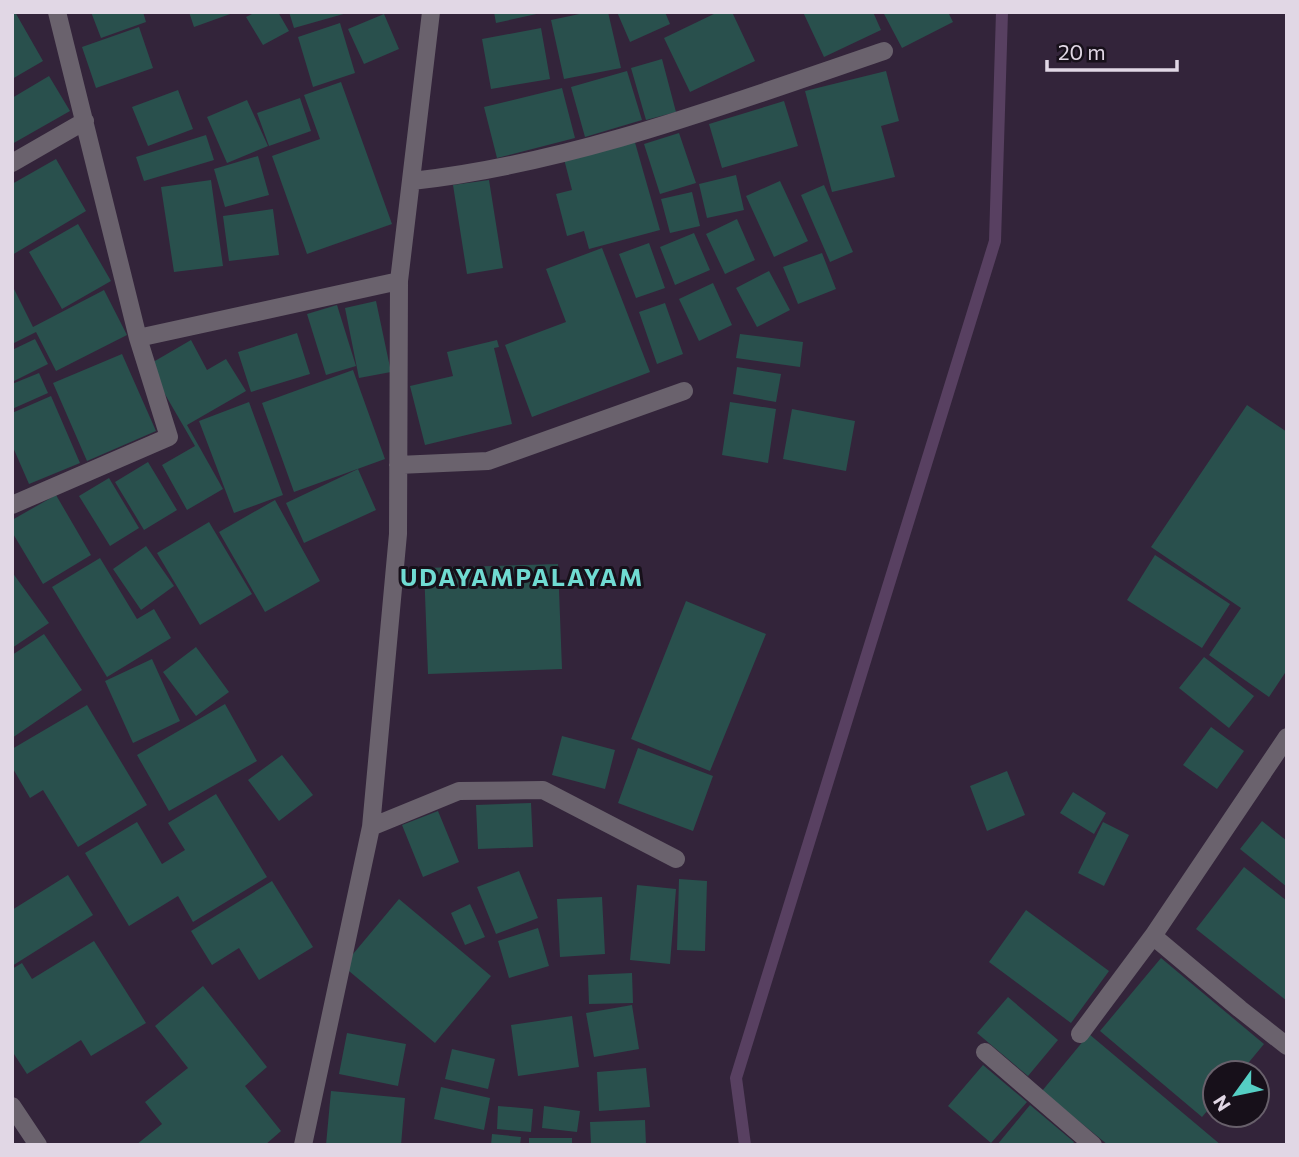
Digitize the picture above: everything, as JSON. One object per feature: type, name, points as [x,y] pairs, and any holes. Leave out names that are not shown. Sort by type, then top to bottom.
[{"type":"street","points":[[12,505],[169,437],[138,338],[57,12]]},
{"type":"street","points":[[303,1145],[371,827],[398,534],[399,281],[431,12]]},
{"type":"street","points":[[412,181],[475,172],[564,152],[663,125],[884,51]]},
{"type":"street","points":[[12,163],[85,121]]},
{"type":"street","points":[[138,338],[399,281]]},
{"type":"street","points":[[398,465],[488,461],[684,391]]},
{"type":"street","points":[[1080,1034],[1153,936],[1287,737]]},
{"type":"street","points":[[371,827],[459,791],[543,790],[676,859]]},
{"type":"street","points":[[1153,936],[1287,1046]]},
{"type":"street","points":[[985,1052],[1093,1145]]},
{"type":"street","points":[[12,1106],[37,1144]]},
{"type":"building","points":[[12,12],[15,12],[43,61],[12,79]]},
{"type":"building","points":[[91,12],[143,12],[146,22],[101,38]]},
{"type":"building","points":[[189,12],[233,12],[233,13],[194,27]]},
{"type":"building","points":[[256,12],[278,12],[289,31],[263,45],[246,17]]},
{"type":"building","points":[[289,12],[347,12],[347,13],[294,28]]},
{"type":"building","points":[[494,12],[541,12],[541,13],[496,23]]},
{"type":"building","points":[[589,12],[608,12],[621,68],[564,79],[551,20]]},
{"type":"building","points":[[617,12],[665,12],[670,24],[630,42]]},
{"type":"building","points":[[718,12],[732,12],[755,61],[690,92],[664,38]]},
{"type":"building","points":[[803,12],[873,12],[881,30],[824,57]]},
{"type":"building","points":[[883,12],[948,12],[953,22],[902,48]]},
{"type":"building","points":[[384,14],[399,49],[364,64],[348,29]]},
{"type":"building","points":[[340,23],[355,73],[313,87],[298,37]]},
{"type":"building","points":[[139,27],[153,68],[96,88],[82,47]]},
{"type":"building","points":[[541,28],[550,79],[491,89],[482,39]]},
{"type":"building","points":[[662,59],[676,112],[646,120],[631,68]]},
{"type":"building","points":[[627,71],[642,120],[585,137],[571,87]]},
{"type":"building","points":[[886,71],[899,121],[881,126],[895,177],[832,192],[805,91]]},
{"type":"building","points":[[49,76],[70,111],[12,144],[12,98]]},
{"type":"building","points":[[341,82],[392,224],[307,254],[272,156],[320,139],[304,95]]},
{"type":"building","points":[[562,88],[575,138],[497,158],[484,107]]},
{"type":"building","points":[[178,90],[193,129],[148,146],[132,107]]},
{"type":"building","points":[[300,98],[311,131],[269,146],[257,113]]},
{"type":"building","points":[[247,100],[268,146],[227,163],[207,117]]},
{"type":"building","points":[[784,101],[798,146],[722,168],[709,124]]},
{"type":"building","points":[[679,133],[696,183],[660,194],[644,144]]},
{"type":"building","points":[[206,135],[214,160],[144,181],[136,157]]},
{"type":"building","points":[[634,139],[660,230],[589,249],[584,231],[567,236],[556,194],[572,190],[564,159]]},
{"type":"building","points":[[258,156],[269,195],[225,207],[214,169]]},
{"type":"building","points":[[56,159],[86,211],[12,255],[12,184]]},
{"type":"building","points":[[736,175],[744,210],[707,218],[699,184]]},
{"type":"building","points":[[211,180],[223,266],[174,272],[161,187]]},
{"type":"building","points":[[489,180],[503,268],[467,274],[453,185]]},
{"type":"building","points":[[780,181],[808,241],[774,257],[746,196]]},
{"type":"building","points":[[824,185],[853,252],[830,262],[801,195]]},
{"type":"building","points":[[692,192],[700,226],[670,233],[661,199]]},
{"type":"building","points":[[273,209],[279,255],[229,261],[223,216]]},
{"type":"building","points":[[737,219],[755,260],[725,274],[706,234]]},
{"type":"building","points":[[78,224],[111,281],[62,309],[29,252]]},
{"type":"building","points":[[694,233],[710,270],[675,285],[660,247]]},
{"type":"building","points":[[649,243],[665,288],[636,298],[619,254]]},
{"type":"building","points":[[602,248],[650,372],[532,417],[505,345],[566,322],[546,269]]},
{"type":"building","points":[[822,253],[836,289],[798,304],[783,267]]},
{"type":"building","points":[[769,271],[790,310],[757,327],[736,288]]},
{"type":"building","points":[[713,283],[732,325],[699,341],[679,299]]},
{"type":"building","points":[[12,285],[33,327],[104,290],[127,335],[56,371],[36,332],[12,344]]},
{"type":"building","points":[[376,301],[391,372],[359,378],[345,308]]},
{"type":"building","points":[[665,303],[683,354],[657,364],[639,312]]},
{"type":"building","points":[[337,305],[356,366],[326,375],[307,314]]},
{"type":"building","points":[[297,333],[310,374],[251,392],[238,352]]},
{"type":"building","points":[[740,334],[803,342],[800,367],[736,358]]},
{"type":"building","points":[[35,339],[48,364],[12,382],[12,350]]},
{"type":"building","points":[[191,340],[207,370],[226,359],[246,391],[187,425],[223,489],[187,510],[162,465],[195,446],[148,365]]},
{"type":"building","points":[[497,340],[499,347],[494,348],[512,424],[425,445],[410,386],[453,376],[447,352]]},
{"type":"building","points":[[122,354],[156,431],[87,461],[53,383]]},
{"type":"building","points":[[737,367],[781,374],[776,402],[733,394]]},
{"type":"building","points":[[353,370],[385,459],[294,492],[262,403]]},
{"type":"building","points":[[39,373],[48,393],[12,409],[12,384]]},
{"type":"building","points":[[51,396],[80,463],[29,484],[12,445],[12,413]]},
{"type":"building","points":[[249,402],[283,495],[234,513],[199,421]]},
{"type":"building","points":[[730,402],[776,409],[768,463],[722,455]]},
{"type":"building","points":[[1247,405],[1287,432],[1287,670],[1269,697],[1209,655],[1241,608],[1151,547]]},
{"type":"building","points":[[792,409],[855,421],[846,471],[783,459]]},
{"type":"building","points":[[148,462],[177,510],[144,530],[115,482]]},
{"type":"building","points":[[358,469],[376,510],[304,543],[286,503]]},
{"type":"building","points":[[109,478],[139,528],[110,546],[79,496]]},
{"type":"building","points":[[56,495],[91,555],[43,584],[12,532],[12,520]]},
{"type":"building","points":[[275,500],[320,581],[265,612],[219,532]]},
{"type":"building","points":[[209,522],[252,594],[200,625],[157,553]]},
{"type":"building","points":[[146,546],[174,586],[141,610],[113,569]]},
{"type":"building","points":[[1155,555],[1230,604],[1202,648],[1127,600]]},
{"type":"building","points":[[100,558],[137,619],[154,609],[171,638],[107,677],[52,587]]},
{"type":"building","points":[[558,564],[562,669],[428,674],[424,568]]},
{"type":"building","points":[[12,572],[49,623],[12,648]]},
{"type":"building","points":[[686,601],[766,634],[710,771],[631,739]]},
{"type":"building","points":[[44,634],[82,690],[12,738],[12,655]]},
{"type":"building","points":[[196,647],[229,692],[196,716],[163,672]]},
{"type":"building","points":[[1204,657],[1254,696],[1229,728],[1179,688]]},
{"type":"building","points":[[152,659],[180,721],[133,743],[105,681]]},
{"type":"building","points":[[225,704],[257,761],[169,811],[137,755]]},
{"type":"building","points":[[87,705],[147,805],[78,847],[43,790],[30,798],[12,767],[12,749]]},
{"type":"building","points":[[1211,727],[1244,751],[1217,789],[1183,765]]},
{"type":"building","points":[[562,736],[615,750],[605,789],[552,775]]},
{"type":"building","points":[[638,748],[713,776],[693,831],[618,803]]},
{"type":"building","points":[[282,755],[313,795],[279,821],[248,780]]},
{"type":"building","points":[[1007,771],[1025,815],[987,831],[970,786]]},
{"type":"building","points":[[1073,792],[1106,813],[1094,834],[1060,813]]},
{"type":"building","points":[[216,794],[267,877],[193,922],[178,896],[129,926],[85,853],[137,822],[162,864],[185,850],[168,823]]},
{"type":"building","points":[[531,803],[533,847],[478,849],[476,805]]},
{"type":"building","points":[[438,811],[459,862],[423,877],[402,825]]},
{"type":"building","points":[[1262,821],[1287,841],[1287,887],[1240,849]]},
{"type":"building","points":[[1103,822],[1129,835],[1104,886],[1078,873]]},
{"type":"building","points":[[1244,867],[1287,901],[1287,1001],[1196,929]]},
{"type":"building","points":[[519,871],[538,918],[496,934],[477,887]]},
{"type":"building","points":[[68,875],[93,915],[12,966],[12,910]]},
{"type":"building","points":[[679,879],[707,881],[705,951],[677,950]]},
{"type":"building","points":[[272,881],[313,947],[259,980],[239,948],[212,965],[191,931]]},
{"type":"building","points":[[637,885],[676,889],[670,964],[630,960]]},
{"type":"building","points":[[602,897],[605,954],[560,957],[557,899]]},
{"type":"building","points":[[399,899],[491,976],[435,1043],[343,966]]},
{"type":"building","points":[[470,904],[485,937],[465,945],[451,913]]},
{"type":"building","points":[[1026,910],[1109,971],[1071,1023],[989,962]]},
{"type":"building","points":[[538,928],[549,966],[509,978],[498,941]]},
{"type":"building","points":[[94,941],[146,1023],[91,1056],[81,1040],[27,1074],[12,1051],[12,969],[22,963],[32,979]]},
{"type":"building","points":[[1161,958],[1264,1044],[1252,1059],[1201,1059],[1201,1116],[1100,1031]]},
{"type":"building","points":[[632,973],[633,1003],[589,1004],[588,975]]},
{"type":"building","points":[[203,986],[267,1067],[245,1086],[281,1131],[265,1145],[136,1145],[162,1124],[145,1102],[188,1068],[155,1026]]},
{"type":"building","points":[[1008,997],[1058,1040],[1028,1076],[977,1033]]},
{"type":"building","points":[[632,1005],[639,1049],[594,1057],[586,1013]]},
{"type":"building","points":[[572,1016],[579,1067],[518,1076],[511,1025]]},
{"type":"building","points":[[347,1033],[406,1044],[398,1086],[339,1074]]},
{"type":"building","points":[[1089,1034],[1221,1145],[1108,1145],[1042,1091]]},
{"type":"building","points":[[452,1049],[495,1059],[488,1089],[445,1079]]},
{"type":"building","points":[[983,1065],[1027,1102],[991,1143],[948,1106]]},
{"type":"building","points":[[646,1068],[650,1107],[599,1111],[597,1072]]},
{"type":"building","points":[[441,1087],[490,1098],[484,1130],[434,1119]]},
{"type":"building","points":[[331,1091],[405,1098],[401,1145],[326,1145]]},
{"type":"building","points":[[1030,1105],[1074,1142],[1072,1145],[997,1145]]},
{"type":"building","points":[[498,1106],[533,1109],[531,1132],[497,1129]]},
{"type":"building","points":[[544,1106],[580,1111],[577,1132],[542,1128]]},
{"type":"building","points":[[645,1120],[646,1145],[591,1145],[590,1122]]},
{"type":"building","points":[[492,1134],[521,1137],[520,1145],[491,1145]]},
{"type":"building","points":[[529,1138],[572,1138],[572,1145],[529,1145]]},
{"type":"waterway","points":[[745,1145],[736,1078],[995,241],[1002,12]]},
{"type":"district","name":"UDAYAMPALAYAM","points":[[522,578]]}]
